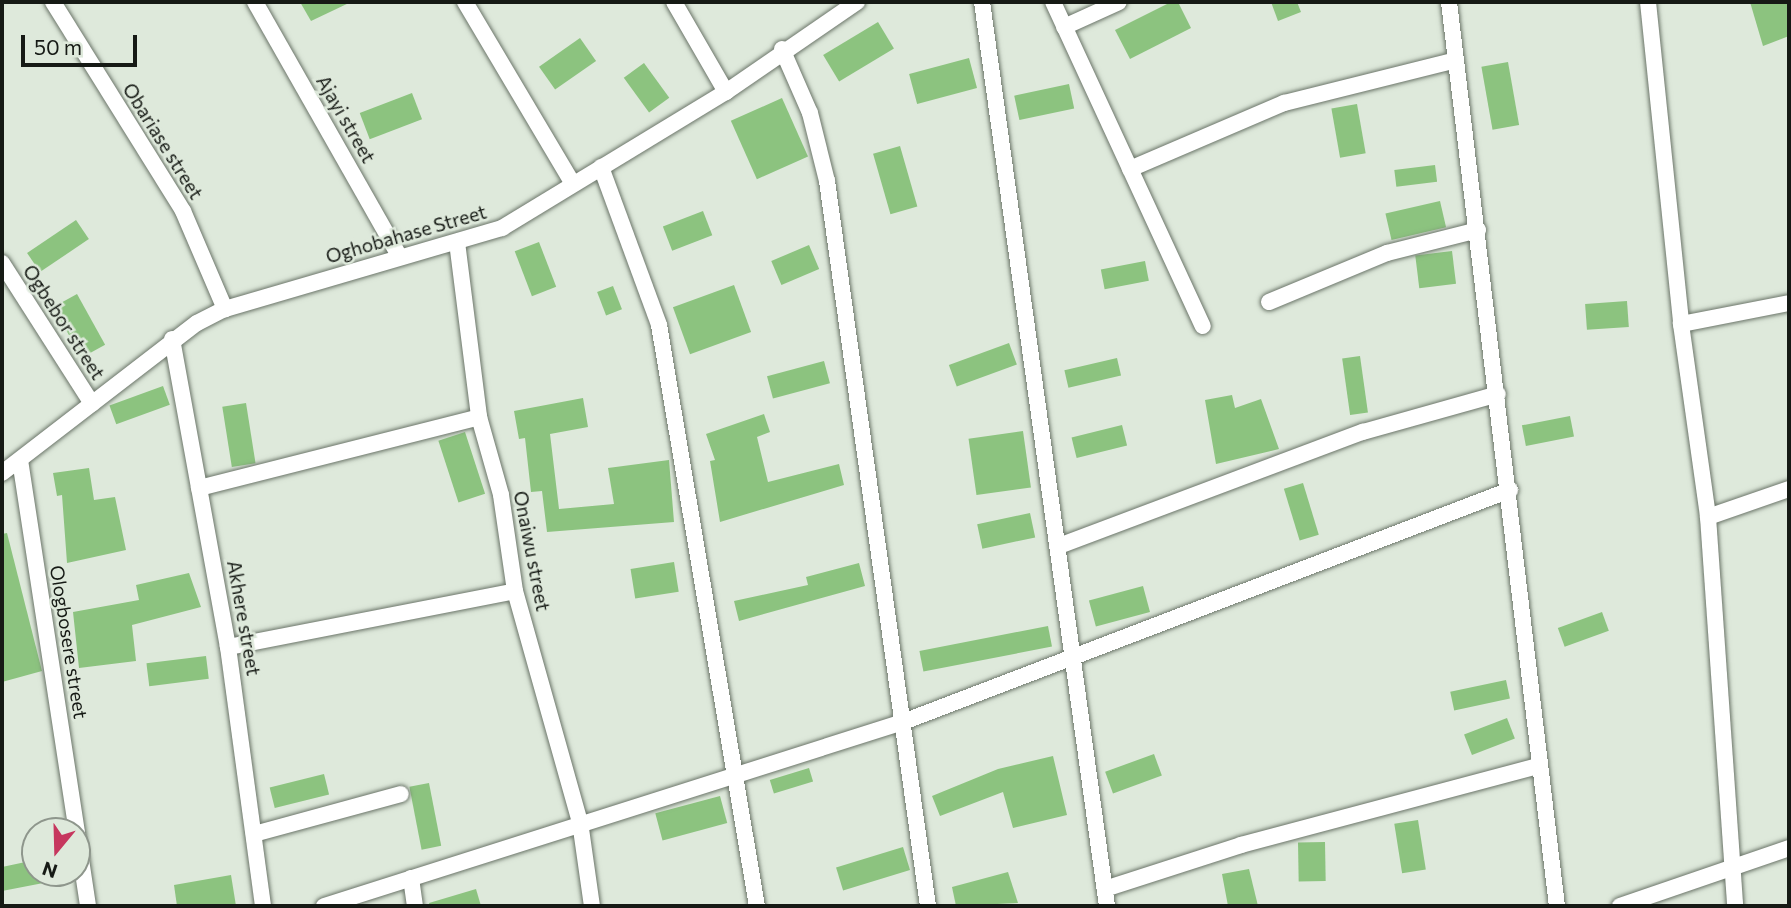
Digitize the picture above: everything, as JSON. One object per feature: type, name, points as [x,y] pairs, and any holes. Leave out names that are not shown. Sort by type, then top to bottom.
[{"type":"street","name":"Obariase street","points":[[53,2],[183,211],[225,309]]},
{"type":"street","name":"Ajayi street","points":[[255,2],[400,257]]},
{"type":"street","points":[[465,2],[572,181]]},
{"type":"street","points":[[674,2],[726,92]]},
{"type":"street","name":"Oghobahase Street","points":[[2,473],[93,404],[172,339],[225,309],[502,228],[572,181],[601,167],[726,92],[782,49],[857,2]]},
{"type":"street","points":[[982,2],[1075,659],[1107,906]]},
{"type":"street","points":[[1053,2],[1203,326]]},
{"type":"street","points":[[1065,27],[1119,2]]},
{"type":"street","points":[[1449,2],[1510,490],[1537,766],[1557,906]]},
{"type":"street","points":[[1648,2],[1681,324],[1708,517],[1728,869],[1735,906]]},
{"type":"street","points":[[782,49],[810,113],[827,181],[928,906]]},
{"type":"street","points":[[1130,169],[1284,103],[1456,60]]},
{"type":"street","points":[[601,167],[659,325],[731,776],[757,906]]},
{"type":"street","points":[[1269,302],[1387,253],[1478,230]]},
{"type":"street","name":"Onaiwu street","points":[[457,242],[479,417],[501,495],[514,591],[580,822],[592,906]]},
{"type":"street","name":"Ogbebor street","points":[[2,263],[93,404]]},
{"type":"street","points":[[1681,324],[1789,303]]},
{"type":"street","name":"Akhere street","points":[[172,339],[228,647],[263,906]]},
{"type":"street","points":[[1059,545],[1363,432],[1498,394]]},
{"type":"street","points":[[199,488],[479,417]]},
{"type":"street","name":"Ologbosere street","points":[[20,460],[75,817]]},
{"type":"street","points":[[1708,517],[1789,489]]},
{"type":"street","points":[[324,906],[580,822],[903,722],[1075,659],[1510,490]]},
{"type":"street","points":[[228,647],[514,591]]},
{"type":"street","points":[[1105,890],[1241,845],[1537,766]]},
{"type":"street","points":[[254,834],[401,794]]},
{"type":"street","points":[[1620,906],[1789,848]]},
{"type":"street","points":[[411,878],[415,906]]},
{"type":"street","name":"Ologbosere street","points":[[85,887],[88,906]]},
{"type":"building","points":[[300,2],[351,2],[311,21]]},
{"type":"building","points":[[1171,2],[1178,2],[1191,28],[1130,59],[1115,30]]},
{"type":"building","points":[[1271,2],[1297,2],[1301,12],[1278,21]]},
{"type":"building","points":[[1750,2],[1789,2],[1789,36],[1763,46]]},
{"type":"building","points":[[878,22],[894,49],[839,82],[823,55]]},
{"type":"building","points":[[580,38],[596,61],[555,90],[539,67]]},
{"type":"building","points":[[969,58],[977,88],[917,104],[909,74]]},
{"type":"building","points":[[1508,62],[1519,125],[1493,130],[1481,67]]},
{"type":"building","points":[[644,63],[669,98],[649,112],[624,78]]},
{"type":"building","points":[[1069,84],[1074,108],[1019,120],[1014,96]]},
{"type":"building","points":[[412,93],[422,119],[370,139],[360,113]]},
{"type":"building","points":[[782,98],[808,156],[757,179],[731,121]]},
{"type":"building","points":[[1357,104],[1366,153],[1340,158],[1331,109]]},
{"type":"building","points":[[900,146],[917,207],[890,214],[873,154]]},
{"type":"building","points":[[1435,165],[1437,182],[1396,187],[1394,170]]},
{"type":"building","points":[[1440,201],[1446,227],[1392,240],[1385,214]]},
{"type":"building","points":[[703,211],[712,235],[672,251],[663,226]]},
{"type":"building","points":[[76,220],[89,239],[40,272],[27,253]]},
{"type":"building","points":[[539,242],[556,287],[532,296],[515,251]]},
{"type":"building","points":[[809,245],[819,269],[781,285],[771,261]]},
{"type":"building","points":[[1452,251],[1456,284],[1419,288],[1415,256]]},
{"type":"building","points":[[1145,261],[1149,281],[1105,289],[1101,270]]},
{"type":"building","points":[[734,285],[751,332],[690,354],[673,307]]},
{"type":"building","points":[[613,286],[622,309],[606,315],[597,292]]},
{"type":"building","points":[[77,294],[105,345],[82,358],[53,307]]},
{"type":"building","points":[[1627,301],[1629,327],[1587,330],[1585,304]]},
{"type":"building","points":[[1009,343],[1017,365],[957,387],[949,365]]},
{"type":"building","points":[[1360,356],[1368,412],[1350,415],[1342,359]]},
{"type":"building","points":[[1117,358],[1121,376],[1068,388],[1064,370]]},
{"type":"building","points":[[824,361],[830,383],[773,398],[767,376]]},
{"type":"building","points":[[163,386],[170,405],[116,424],[109,405]]},
{"type":"building","points":[[1232,395],[1235,408],[1261,399],[1279,449],[1216,464],[1205,400]]},
{"type":"building","points":[[583,398],[588,427],[550,434],[559,509],[614,504],[608,468],[669,460],[674,522],[547,532],[542,491],[531,492],[525,438],[519,439],[514,411]]},
{"type":"building","points":[[246,403],[256,463],[232,467],[222,407]]},
{"type":"building","points":[[764,414],[770,432],[757,437],[768,482],[839,464],[844,485],[720,522],[710,461],[715,460],[706,434]]},
{"type":"building","points":[[1570,416],[1574,437],[1526,446],[1522,425]]},
{"type":"building","points":[[1122,425],[1127,445],[1077,458],[1072,438]]},
{"type":"building","points":[[1023,431],[1031,487],[976,495],[969,439]]},
{"type":"building","points":[[465,432],[485,494],[458,502],[438,441]]},
{"type":"building","points":[[89,468],[94,500],[115,497],[126,550],[67,563],[62,495],[57,496],[53,473]]},
{"type":"building","points":[[1303,483],[1319,535],[1300,540],[1284,489]]},
{"type":"building","points":[[1030,513],[1035,537],[982,549],[977,524]]},
{"type":"building","points":[[7,533],[42,671],[2,682],[2,534]]},
{"type":"building","points":[[674,562],[679,592],[635,599],[631,569]]},
{"type":"building","points":[[859,563],[865,586],[739,621],[734,601],[808,585],[806,577]]},
{"type":"building","points":[[189,573],[201,607],[132,625],[136,661],[79,668],[73,612],[139,600],[136,585]]},
{"type":"building","points":[[1143,586],[1150,612],[1096,627],[1089,600]]},
{"type":"building","points":[[1602,612],[1609,631],[1565,647],[1558,628]]},
{"type":"building","points":[[1048,626],[1052,647],[923,672],[919,651]]},
{"type":"building","points":[[206,656],[209,679],[149,686],[146,663]]},
{"type":"building","points":[[1506,680],[1510,699],[1454,710],[1450,692]]},
{"type":"building","points":[[1507,718],[1515,739],[1472,755],[1464,734]]},
{"type":"building","points":[[1154,754],[1162,776],[1113,793],[1105,772]]},
{"type":"building","points":[[1053,756],[1067,815],[1013,828],[1003,792],[940,816],[932,796],[998,769]]},
{"type":"building","points":[[809,768],[813,781],[774,793],[770,780]]},
{"type":"building","points":[[324,774],[329,794],[275,808],[270,788]]},
{"type":"building","points":[[429,783],[441,846],[422,850],[409,787]]},
{"type":"building","points":[[720,796],[727,823],[663,840],[655,813]]},
{"type":"building","points":[[1418,820],[1426,869],[1402,873],[1394,824]]},
{"type":"building","points":[[1298,842],[1325,842],[1326,881],[1299,881]]},
{"type":"building","points":[[903,847],[910,870],[843,890],[836,867]]},
{"type":"building","points":[[21,863],[23,887],[2,891],[2,867]]},
{"type":"building","points":[[1249,869],[1258,906],[1228,906],[1222,874]]},
{"type":"building","points":[[1008,872],[1018,903],[956,906],[952,887]]},
{"type":"building","points":[[231,875],[236,906],[177,906],[174,885]]},
{"type":"building","points":[[476,889],[481,906],[430,906],[429,903]]}]
